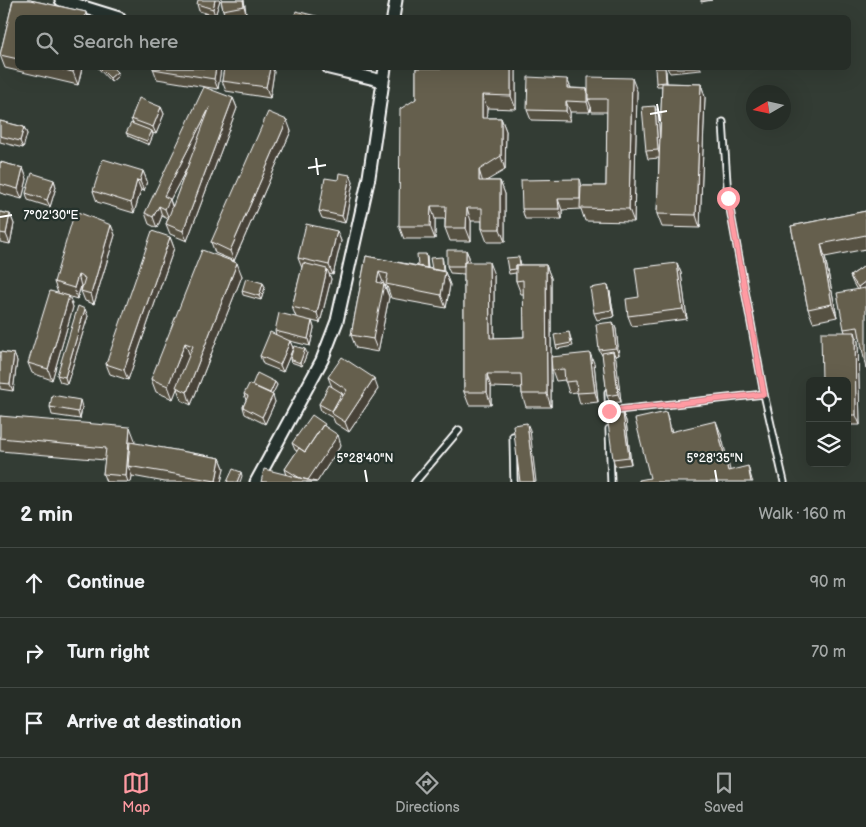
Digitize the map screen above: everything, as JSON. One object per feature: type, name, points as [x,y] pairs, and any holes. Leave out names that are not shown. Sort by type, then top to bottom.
[{"type":"street","points":[[60,0],[109,15]]},
{"type":"street","points":[[394,15],[396,0]]},
{"type":"street","points":[[338,70],[383,80]]},
{"type":"street","points":[[256,482],[322,360],[337,321],[368,177],[385,70]]},
{"type":"lane","points":[[723,122],[728,198],[764,394],[784,482]]},
{"type":"lane","points":[[607,383],[611,482]]},
{"type":"lane","points":[[609,411],[764,394]]},
{"type":"lane","points":[[415,482],[459,430]]},
{"type":"lane","points":[[513,436],[514,482]]},
{"type":"building","points":[[13,0],[30,0],[86,12],[86,15],[15,15],[15,58],[0,55]]},
{"type":"building","points":[[198,0],[215,0],[213,9],[197,4]]},
{"type":"building","points":[[221,0],[243,0],[244,6],[223,10]]},
{"type":"building","points":[[296,11],[312,15],[295,15]]},
{"type":"building","points":[[102,70],[115,70],[117,72],[110,78]]},
{"type":"building","points":[[159,70],[216,70],[214,79]]},
{"type":"building","points":[[224,70],[270,70],[266,87],[222,81]]},
{"type":"building","points":[[416,70],[511,70],[511,96],[482,95],[482,118],[501,118],[501,156],[479,170],[479,181],[500,181],[500,229],[482,229],[482,208],[467,208],[466,228],[445,228],[446,206],[431,206],[430,226],[399,226],[400,109],[416,99]]},
{"type":"building","points":[[655,70],[665,70],[666,82],[656,83]]},
{"type":"building","points":[[528,77],[567,79],[567,88],[587,89],[587,102],[566,101],[566,111],[527,110]]},
{"type":"building","points":[[588,77],[632,78],[629,209],[580,208],[581,186],[606,186],[607,99],[588,99]]},
{"type":"building","points":[[662,83],[701,84],[696,215],[657,214]]},
{"type":"building","points":[[204,87],[233,98],[183,231],[166,224],[210,107],[164,196],[170,199],[165,209],[159,206],[153,217],[145,213]]},
{"type":"building","points":[[139,98],[161,107],[153,127],[131,119]]},
{"type":"building","points":[[655,106],[658,150],[646,151],[642,107]]},
{"type":"building","points":[[268,112],[287,120],[230,251],[211,242]]},
{"type":"building","points":[[0,121],[24,127],[20,141],[0,136]]},
{"type":"building","points":[[131,123],[152,131],[147,141],[126,133]]},
{"type":"building","points":[[103,159],[143,171],[140,181],[137,180],[131,203],[93,191]]},
{"type":"building","points":[[0,162],[23,168],[18,189],[0,184]]},
{"type":"building","points":[[32,173],[54,180],[47,200],[26,193]]},
{"type":"building","points":[[339,173],[350,175],[342,216],[319,211],[325,178],[338,180]]},
{"type":"building","points":[[580,179],[580,199],[558,199],[559,209],[522,209],[521,180]]},
{"type":"building","points":[[75,211],[111,225],[91,294],[81,291],[85,278],[78,275],[74,288],[54,282]]},
{"type":"building","points":[[866,211],[866,235],[821,244],[832,304],[808,309],[791,226]]},
{"type":"building","points":[[0,212],[10,214],[6,234],[0,233]]},
{"type":"building","points":[[306,224],[337,231],[329,265],[298,258]]},
{"type":"building","points":[[152,231],[170,237],[124,370],[106,364]]},
{"type":"building","points":[[202,250],[237,263],[187,392],[176,387],[193,346],[185,343],[168,386],[151,379]]},
{"type":"building","points":[[447,250],[466,250],[464,266],[447,266]]},
{"type":"building","points":[[417,254],[426,254],[427,268],[418,266]]},
{"type":"building","points":[[366,256],[445,272],[441,295],[386,284],[388,274],[379,272],[377,282],[384,284],[373,339],[351,335]]},
{"type":"building","points":[[442,257],[443,271],[432,269],[430,258]]},
{"type":"building","points":[[519,257],[520,265],[516,265],[516,269],[508,270],[506,258]]},
{"type":"building","points":[[464,262],[489,262],[490,338],[524,337],[523,280],[516,281],[516,265],[546,265],[547,394],[522,394],[521,374],[487,374],[487,392],[464,392]]},
{"type":"building","points":[[303,263],[327,269],[317,313],[292,307]]},
{"type":"building","points":[[677,263],[683,309],[628,316],[626,299],[639,297],[635,268]]},
{"type":"building","points":[[866,265],[866,281],[858,287],[850,276]]},
{"type":"building","points":[[246,278],[263,283],[259,296],[242,291]]},
{"type":"building","points":[[608,285],[612,310],[594,313],[590,288]]},
{"type":"building","points":[[865,288],[866,369],[858,327],[844,329],[837,293]]},
{"type":"building","points":[[50,291],[69,296],[48,369],[28,363]]},
{"type":"building","points":[[78,306],[85,309],[65,377],[57,375]]},
{"type":"building","points":[[279,313],[312,321],[308,339],[275,331]]},
{"type":"building","points":[[613,322],[616,348],[599,350],[596,324]]},
{"type":"building","points":[[270,332],[290,341],[280,365],[260,356]]},
{"type":"building","points":[[569,332],[571,343],[556,346],[554,335]]},
{"type":"building","points":[[821,332],[855,332],[856,415],[851,415],[851,377],[822,377]]},
{"type":"building","points":[[294,346],[305,349],[300,363],[290,359]]},
{"type":"building","points":[[613,351],[618,394],[607,396],[602,353]]},
{"type":"building","points":[[0,352],[14,354],[10,384],[0,383]]},
{"type":"building","points":[[590,353],[595,392],[577,393],[576,381],[565,382],[564,369],[552,370],[551,357]]},
{"type":"building","points":[[342,357],[374,378],[345,422],[331,413],[347,390],[328,377]]},
{"type":"building","points":[[257,373],[275,382],[270,393],[252,385]]},
{"type":"building","points":[[249,384],[273,395],[262,417],[243,407],[248,396],[244,394]]},
{"type":"building","points":[[329,385],[342,393],[332,411],[319,404]]},
{"type":"building","points":[[52,395],[80,400],[78,412],[50,407]]},
{"type":"building","points":[[666,412],[670,432],[716,421],[728,471],[748,466],[751,482],[639,482],[639,480],[650,478],[635,419]]},
{"type":"building","points":[[623,414],[629,457],[613,459],[607,416]]},
{"type":"building","points":[[312,415],[325,424],[305,452],[292,443]]},
{"type":"building","points":[[0,416],[130,427],[126,476],[103,474],[106,448],[0,438]]},
{"type":"building","points":[[527,423],[534,482],[520,482],[513,425]]},
{"type":"building","points":[[323,425],[338,435],[308,480],[300,478],[285,469],[299,448],[305,452]]},
{"type":"building","points":[[130,442],[220,458],[216,481],[128,466]]},
{"type":"building","points":[[233,469],[241,472],[237,482],[227,482]]},
{"type":"building","points":[[264,469],[316,482],[261,482]]},
{"type":"route","points":[[609,411],[764,394],[728,198]]}]
